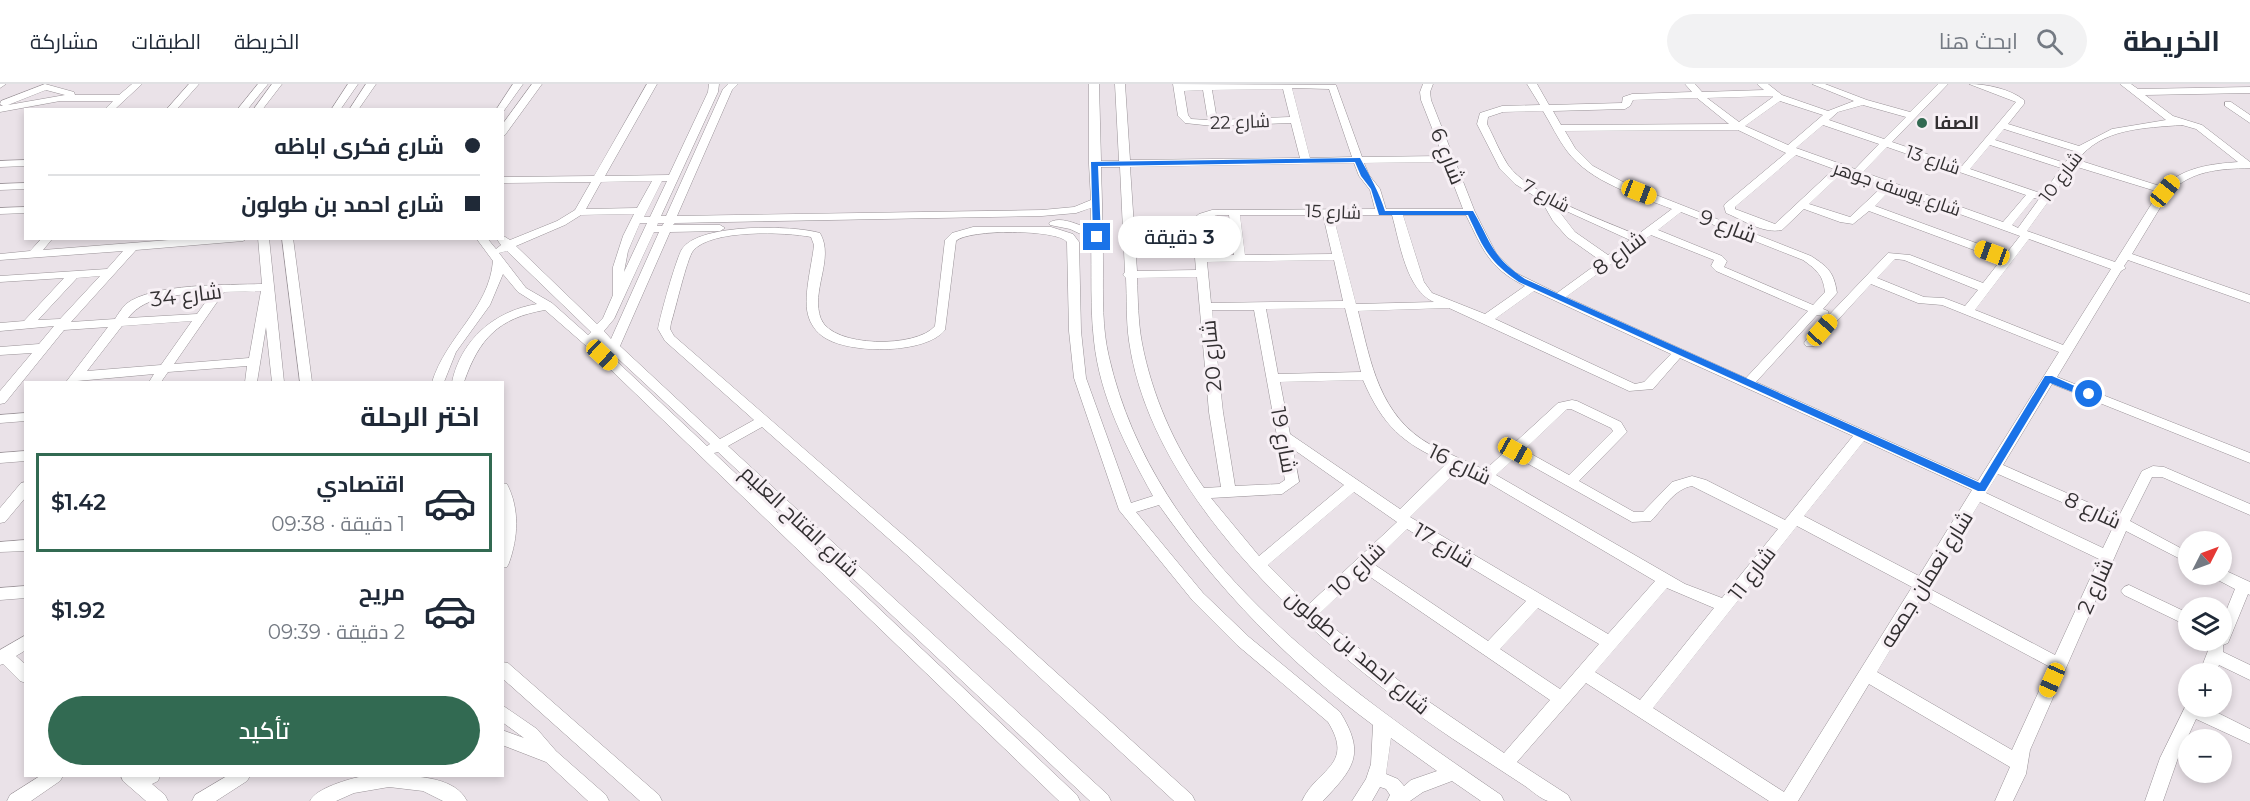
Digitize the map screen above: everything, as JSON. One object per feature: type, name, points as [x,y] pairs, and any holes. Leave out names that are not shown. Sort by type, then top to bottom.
[{"type":"street","points":[[55,89],[66,84]]},
{"type":"street","points":[[110,108],[137,84]]},
{"type":"street","points":[[172,108],[194,84]]},
{"type":"street","points":[[243,108],[263,84]]},
{"type":"street","points":[[258,108],[278,84]]},
{"type":"street","points":[[336,108],[353,84]]},
{"type":"street","points":[[354,108],[371,84]]},
{"type":"street","points":[[501,108],[518,84]]},
{"type":"street","points":[[504,130],[537,84]]},
{"type":"street","points":[[438,381],[455,344],[491,294],[499,277],[497,258],[504,242],[561,223],[579,212],[652,84]]},
{"type":"street","points":[[593,337],[608,319],[619,296],[713,93],[714,84]]},
{"type":"street","points":[[607,351],[620,334],[728,89],[733,84]]},
{"type":"street","name":"شارع احمد بن طولون","points":[[1094,84],[1097,303],[1101,355],[1112,394],[1128,436],[1163,498],[1219,572],[1266,622],[1333,685],[1495,801]]},
{"type":"street","name":"شارع احمد بن طولون","points":[[1120,84],[1135,341],[1145,381],[1159,420],[1201,493],[1258,565],[1308,615],[1397,689],[1562,801]]},
{"type":"street","name":"شارع 6","points":[[1428,84],[1425,92],[1426,100],[1470,212],[1497,262],[1512,275],[1862,435],[2108,557]]},
{"type":"street","name":"شارع 9","points":[[1532,84],[1571,150],[1589,168],[1619,184],[1799,254],[1814,263],[1829,278],[1831,293],[1748,383]]},
{"type":"street","name":"شارع يوسف جوهر","points":[[1690,84],[1699,96],[1719,114],[1738,127],[1790,151],[2005,227],[2126,258]]},
{"type":"street","points":[[1762,84],[1776,95]]},
{"type":"street","points":[[1817,84],[1864,102],[1912,116]]},
{"type":"street","points":[[1856,174],[1943,84]]},
{"type":"street","points":[[1964,170],[2020,101],[1974,84]]},
{"type":"street","points":[[2125,84],[2170,118],[2199,127],[2249,165]]},
{"type":"street","points":[[2180,84],[2190,91]]},
{"type":"street","points":[[2232,84],[2246,90]]},
{"type":"street","points":[[1286,85],[1306,161]]},
{"type":"street","points":[[1178,86],[1207,88],[1325,85],[1334,88],[1364,176],[1375,189],[1382,213]]},
{"type":"street","name":"شارع 22","points":[[1178,86],[1185,119],[1193,123],[1296,120]]},
{"type":"street","points":[[0,105],[40,88],[55,89],[75,97]]},
{"type":"street","points":[[1207,88],[1213,123]]},
{"type":"street","points":[[2136,92],[2246,90]]},
{"type":"street","points":[[1546,108],[1625,106],[1626,99],[1629,97],[1776,95]]},
{"type":"street","points":[[1558,128],[1738,127],[1776,95]]},
{"type":"street","name":"شارع 13","points":[[1776,95],[1886,144],[2045,198]]},
{"type":"street","points":[[0,109],[75,97],[119,98]]},
{"type":"street","points":[[1840,169],[1778,228],[1768,227],[1728,209],[1825,118],[1843,106],[1864,102]]},
{"type":"street","points":[[2228,104],[2250,120]]},
{"type":"street","name":"شارع 7","points":[[1546,108],[1494,110],[1483,115],[1481,119],[1504,167],[1519,182],[1546,198],[1637,239]]},
{"type":"street","name":"شارع 10","points":[[1967,312],[2008,259],[2045,198],[2080,150],[2093,140],[2122,129],[2181,122]]},
{"type":"street","points":[[2001,125],[2080,150]]},
{"type":"street","points":[[1988,141],[2165,191]]},
{"type":"street","points":[[1094,164],[1450,159]]},
{"type":"street","points":[[0,164],[24,163]]},
{"type":"street","name":"شارع نعمان جمعه","points":[[1786,801],[1980,492],[2064,350],[2126,258],[2165,191],[2174,180],[2188,173],[2207,168],[2249,165]]},
{"type":"street","points":[[504,180],[673,178]]},
{"type":"street","points":[[619,296],[616,272],[658,179]]},
{"type":"street","points":[[0,187],[24,186]]},
{"type":"street","points":[[1802,205],[1850,221],[1856,220],[1889,186]]},
{"type":"street","points":[[2005,227],[2032,194]]},
{"type":"street","points":[[1546,198],[1553,214],[1565,230],[1608,260]]},
{"type":"street","points":[[668,224],[1042,213],[1076,210],[1096,202]]},
{"type":"street","points":[[1868,207],[2008,259]]},
{"type":"street","name":"شارع 8","points":[[1558,298],[1680,208]]},
{"type":"street","points":[[0,211],[24,210]]},
{"type":"street","name":"شارع 15","points":[[1197,220],[1211,213],[1234,212],[1327,211],[1347,214],[1470,212]]},
{"type":"street","name":"شارع 16","points":[[1327,211],[1368,376],[1381,406],[1399,428],[1424,447],[1487,476],[1665,580],[1695,595],[1726,606]]},
{"type":"street","points":[[579,212],[641,215],[652,224],[1041,222],[1073,226],[1097,237]]},
{"type":"street","points":[[1234,212],[1240,258]]},
{"type":"street","points":[[1397,213],[1421,289],[1437,301],[1486,319],[1634,388],[1648,386],[1679,352]]},
{"type":"street","name":"شارع 20","points":[[1197,220],[1216,412],[1229,492]]},
{"type":"street","points":[[1186,801],[911,550],[673,341],[664,329],[687,250],[695,242],[708,236],[724,233],[809,233],[816,235],[820,244],[812,307],[813,317],[827,335],[854,345],[915,343],[936,334],[940,327],[951,240],[956,235],[973,230],[1051,230],[1070,236],[1073,242],[1075,332],[1080,378],[1126,510],[1198,597],[1243,641],[1334,717],[1343,728],[1348,754],[1343,766],[1311,801]]},
{"type":"street","points":[[1649,230],[1718,258],[1720,269],[1833,317]]},
{"type":"street","points":[[33,255],[46,240]]},
{"type":"street","points":[[0,257],[214,240]]},
{"type":"street","points":[[263,240],[278,381]]},
{"type":"street","points":[[287,240],[306,381]]},
{"type":"street","name":"شارع الفتاح العليم","points":[[483,240],[522,290],[593,337]]},
{"type":"street","name":"شارع الفتاح العليم","points":[[504,242],[705,453],[1071,801]]},
{"type":"street","points":[[0,400],[63,324],[111,272],[142,245]]},
{"type":"street","points":[[1810,343],[1889,256],[1898,255],[1985,288]]},
{"type":"street","points":[[1201,259],[1338,257]]},
{"type":"street","points":[[2126,258],[2250,290]]},
{"type":"street","points":[[2126,258],[2250,299]]},
{"type":"street","points":[[2,280],[111,272]]},
{"type":"street","points":[[1130,275],[1202,273]]},
{"type":"street","points":[[27,325],[74,274]]},
{"type":"street","points":[[1869,279],[1919,299],[1941,302],[2064,350]]},
{"type":"street","points":[[1486,319],[1533,286]]},
{"type":"street","points":[[252,381],[267,287]]},
{"type":"street","name":"شارع 34","points":[[75,379],[130,307],[150,296],[267,287]]},
{"type":"street","points":[[157,381],[220,290]]},
{"type":"street","points":[[1206,307],[1448,305]]},
{"type":"street","points":[[458,381],[471,350],[495,323],[527,308],[548,306]]},
{"type":"street","name":"شارع 19","points":[[1201,493],[1282,489],[1290,485],[1292,480],[1259,306]]},
{"type":"street","points":[[0,327],[202,317]]},
{"type":"street","points":[[0,351],[43,348]]},
{"type":"street","name":"شارع الفتاح العليم","points":[[607,351],[719,445],[1102,801]]},
{"type":"street","points":[[75,379],[256,361]]},
{"type":"street","points":[[1273,378],[1368,376]]},
{"type":"street","points":[[2048,378],[2250,458]]},
{"type":"street","points":[[0,384],[14,383]]},
{"type":"street","points":[[1487,476],[1566,405],[1576,404],[1616,425],[1620,430],[1570,482]]},
{"type":"street","points":[[0,419],[24,417]]},
{"type":"street","points":[[705,453],[763,421]]},
{"type":"street","name":"شارع 11","points":[[1642,710],[1862,435]]},
{"type":"street","name":"شارع 17","points":[[1284,437],[1403,520],[1610,643]]},
{"type":"street","points":[[1515,451],[1632,517],[1642,518],[1649,515],[1679,483],[1695,481],[1792,523],[1921,587],[2059,664]]},
{"type":"street","points":[[0,458],[24,456]]},
{"type":"street","name":"شارع 10","points":[[1308,615],[1362,564],[1456,463]]},
{"type":"street","name":"شارع 8","points":[[1995,467],[2122,523],[2178,553]]},
{"type":"street","name":"شارع 2","points":[[2004,801],[2017,774],[2017,762],[2059,664],[2122,523],[2147,474],[2153,471],[2164,472],[2250,510]]},
{"type":"street","points":[[1258,565],[1353,485]]},
{"type":"street","points":[[504,492],[510,524],[504,558]]},
{"type":"street","points":[[0,499],[23,493]]},
{"type":"street","points":[[0,518],[23,493]]},
{"type":"street","points":[[1126,510],[1163,498]]},
{"type":"street","points":[[0,547],[24,545]]},
{"type":"street","points":[[1362,564],[1562,699]]},
{"type":"street","points":[[1506,763],[1665,580]]},
{"type":"street","points":[[2232,580],[2247,588],[2232,617]]},
{"type":"street","points":[[2129,591],[2178,615]]},
{"type":"street","points":[[0,594],[24,592]]},
{"type":"street","points":[[1489,651],[1536,600]]},
{"type":"street","points":[[24,642],[2,656],[24,674]]},
{"type":"street","points":[[2229,651],[2250,673]]},
{"type":"street","points":[[504,670],[652,801]]},
{"type":"street","points":[[1584,673],[1786,801]]},
{"type":"street","points":[[1867,674],[2017,762]]},
{"type":"street","points":[[504,714],[531,734],[596,800]]},
{"type":"street","points":[[2154,801],[2169,758],[2189,717]]},
{"type":"street","points":[[2211,717],[2250,737]]},
{"type":"street","points":[[1360,801],[1376,778],[1383,750],[1381,721]]},
{"type":"street","points":[[504,738],[552,757]]},
{"type":"street","points":[[1376,778],[1392,784],[1398,799],[1417,786],[1454,772]]},
{"type":"street","points":[[16,801],[52,777]]},
{"type":"street","points":[[190,801],[221,777]]},
{"type":"street","points":[[201,801],[239,777]]},
{"type":"street","points":[[139,778],[159,801]]},
{"type":"street","points":[[319,801],[361,783],[391,778],[418,780],[441,788],[448,798]]},
{"type":"place","name":"الصفا","points":[[1922,123]]},
{"type":"route","points":[[1097,237],[1094,164],[1358,160],[1364,176],[1375,189],[1382,213],[1470,212],[1491,255],[1512,275],[1982,489],[2048,378],[2089,394]]}]
